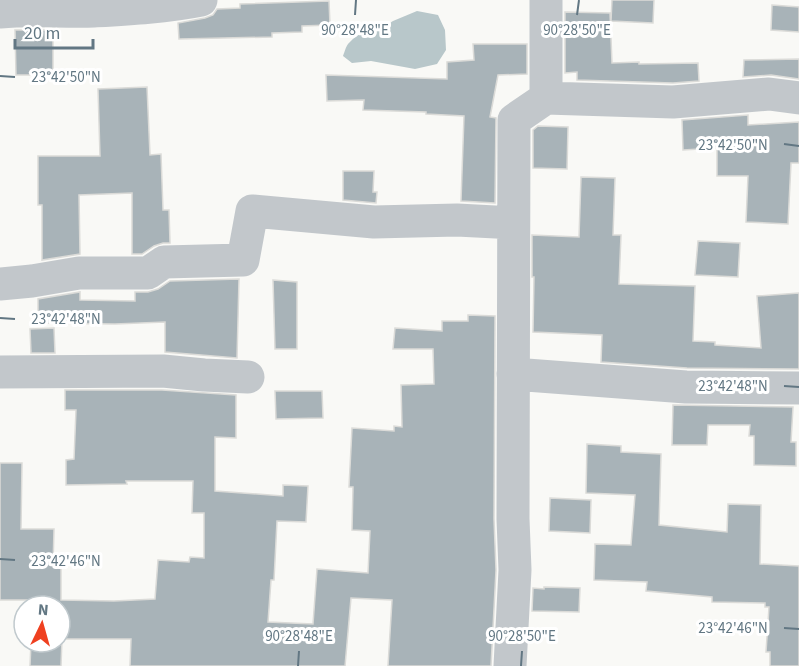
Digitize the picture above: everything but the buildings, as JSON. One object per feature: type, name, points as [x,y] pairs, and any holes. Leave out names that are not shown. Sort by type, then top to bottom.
[{"type":"street","points":[[0,12],[93,11],[201,0]]},
{"type":"street","points":[[546,0],[546,98]]},
{"type":"street","points":[[510,666],[515,570],[513,519],[514,120],[546,98],[673,102],[769,94],[799,98]]},
{"type":"street","points":[[0,284],[79,273],[148,273],[164,262],[243,260],[252,211],[374,222],[457,220],[513,223]]},
{"type":"street","points":[[0,372],[163,371],[248,377]]},
{"type":"street","points":[[513,374],[686,387],[799,388]]},
{"type":"shaded area","points":[[417,11],[438,15],[445,30],[446,50],[437,64],[415,69],[371,61],[352,63],[343,56],[349,43],[360,34],[382,28]]}]
